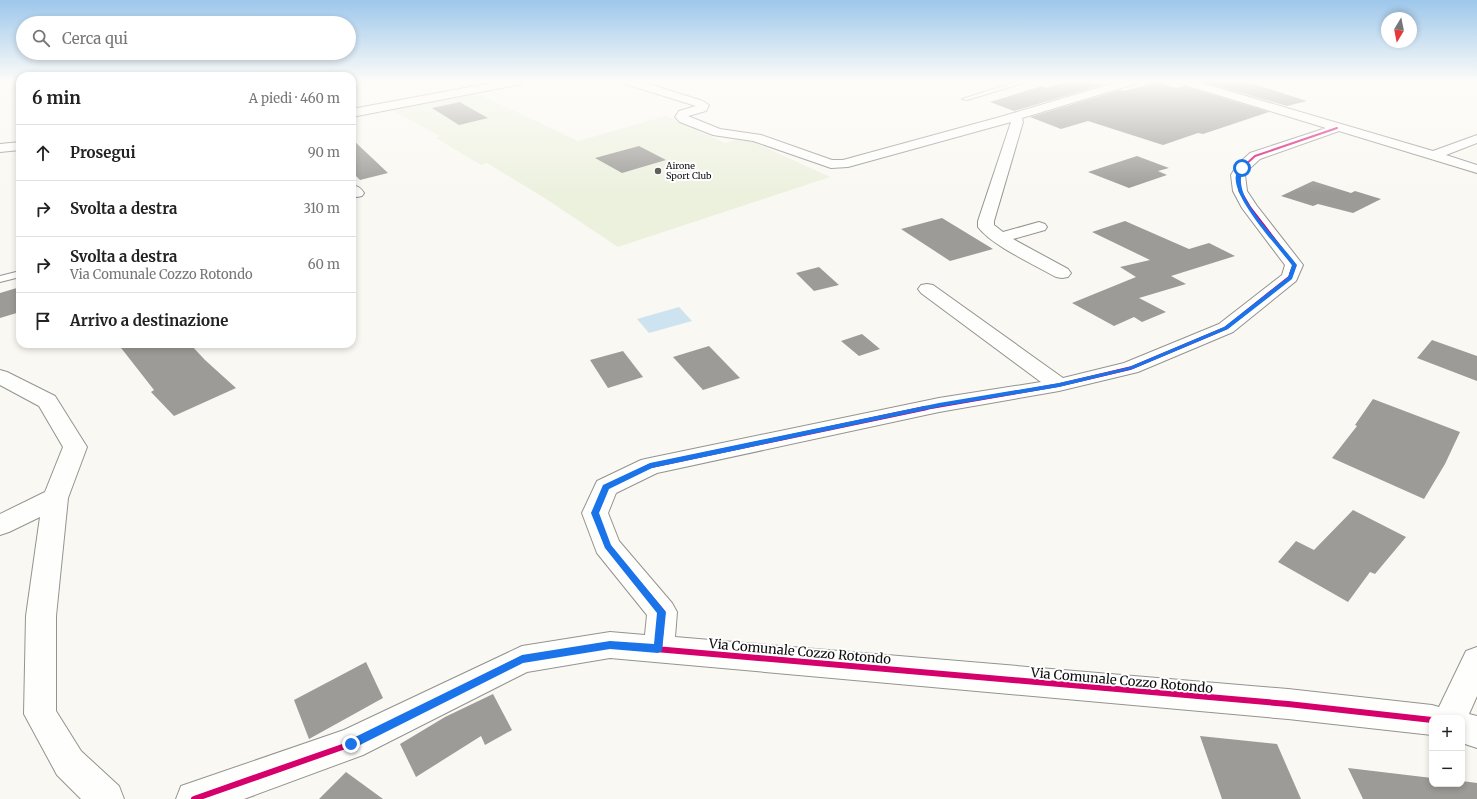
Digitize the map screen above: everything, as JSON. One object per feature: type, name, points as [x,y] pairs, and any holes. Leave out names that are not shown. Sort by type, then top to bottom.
[{"type":"street","points":[[683,118],[717,132],[756,138],[817,160],[831,164],[843,164],[1011,118]]},
{"type":"street","points":[[1016,118],[1017,122],[986,221],[986,227],[999,238],[1062,272]]},
{"type":"street","points":[[1304,118],[1434,155],[1477,169]]},
{"type":"street","points":[[658,649],[662,612],[607,546],[595,513],[606,487],[650,466],[939,405],[1059,385],[1131,368],[1226,328],[1290,278],[1294,265],[1250,208],[1240,191],[1238,175],[1242,168],[1255,156],[1337,128]]},
{"type":"street","points":[[1434,155],[1477,139]]},
{"type":"street","points":[[0,148],[16,146]]},
{"type":"street","points":[[999,238],[1039,227]]},
{"type":"street","points":[[927,289],[1059,385]]},
{"type":"street","points":[[0,376],[47,401],[75,447],[55,498],[41,616],[40,714],[69,763],[106,799]]},
{"type":"street","points":[[0,525],[55,498]]},
{"type":"street","name":"Via Comunale Cozzo Rotondo","points":[[194,799],[351,744],[522,659],[610,645],[1288,704],[1429,720]]},
{"type":"street","points":[[1452,715],[1477,661]]},
{"type":"street","points":[[1465,728],[1477,732]]},
{"type":"lane","points":[[0,279],[16,275]]},
{"type":"green space","name":"Airone Sport Club","points":[[407,118],[530,118],[578,141],[658,118],[671,118],[725,143],[738,139],[744,141],[749,140],[830,177],[618,247],[543,197],[487,163],[481,165],[436,138],[440,136]]},
{"type":"water","points":[[679,307],[692,321],[649,333],[637,319]]},
{"type":"building","points":[[448,118],[487,118],[459,125]]},
{"type":"building","points":[[1033,118],[1250,118],[1203,134],[1198,133],[1163,145],[1088,121],[1061,129]]},
{"type":"building","points":[[356,143],[388,173],[360,180],[356,176]]},
{"type":"building","points":[[639,146],[666,160],[622,173],[595,158]]},
{"type":"building","points":[[1137,156],[1169,168],[1158,171],[1167,175],[1129,188],[1088,172]]},
{"type":"building","points":[[1313,181],[1351,193],[1355,191],[1381,199],[1353,213],[1318,204],[1313,206],[1281,196]]},
{"type":"building","points":[[942,218],[993,249],[950,261],[901,229]]},
{"type":"building","points":[[1125,221],[1189,249],[1209,243],[1235,256],[1171,276],[1186,284],[1139,298],[1166,312],[1142,322],[1134,317],[1114,326],[1072,303],[1136,277],[1120,267],[1150,260],[1092,232]]},
{"type":"building","points":[[819,267],[839,285],[814,291],[796,273]]},
{"type":"building","points":[[16,288],[16,313],[0,318],[0,293]]},
{"type":"building","points":[[862,334],[880,349],[859,356],[841,341]]},
{"type":"building","points":[[1432,340],[1477,356],[1477,381],[1417,358]]},
{"type":"building","points":[[709,346],[740,378],[703,390],[673,357]]},
{"type":"building","points":[[121,348],[194,348],[236,388],[174,416],[151,392],[154,390]]},
{"type":"building","points":[[623,351],[643,377],[608,388],[590,360]]},
{"type":"building","points":[[1373,399],[1460,432],[1445,464],[1424,499],[1332,458],[1357,426],[1355,425]]},
{"type":"building","points":[[1353,510],[1406,537],[1375,574],[1370,572],[1348,602],[1278,562],[1296,541],[1314,550]]},
{"type":"building","points":[[366,662],[383,698],[309,739],[294,700]]},
{"type":"building","points":[[493,694],[512,730],[485,745],[481,736],[416,777],[400,744],[445,717]]},
{"type":"building","points":[[1200,736],[1277,744],[1301,799],[1222,799]]},
{"type":"building","points":[[1348,768],[1429,778],[1429,787],[1465,787],[1465,781],[1477,783],[1477,799],[1363,799]]},
{"type":"building","points":[[346,772],[383,799],[319,799]]},
{"type":"cycle path","points":[[659,649],[662,612],[607,546],[595,513],[606,487],[650,466],[939,405],[1059,385],[1131,368],[1226,328],[1290,277],[1294,265],[1250,208],[1240,191],[1238,175],[1242,168],[1255,156],[1337,128]]},
{"type":"cycle path","points":[[194,799],[351,744],[522,659],[610,645],[1288,704],[1429,720]]},
{"type":"place","name":"Airone Sport Club","points":[[658,171]]},
{"type":"route","points":[[351,744],[522,659],[610,645],[658,649],[662,612],[607,546],[595,513],[606,487],[650,466],[939,405],[1059,385],[1131,368],[1226,328],[1290,278],[1294,265],[1250,208],[1240,191],[1238,175],[1242,168]]}]
